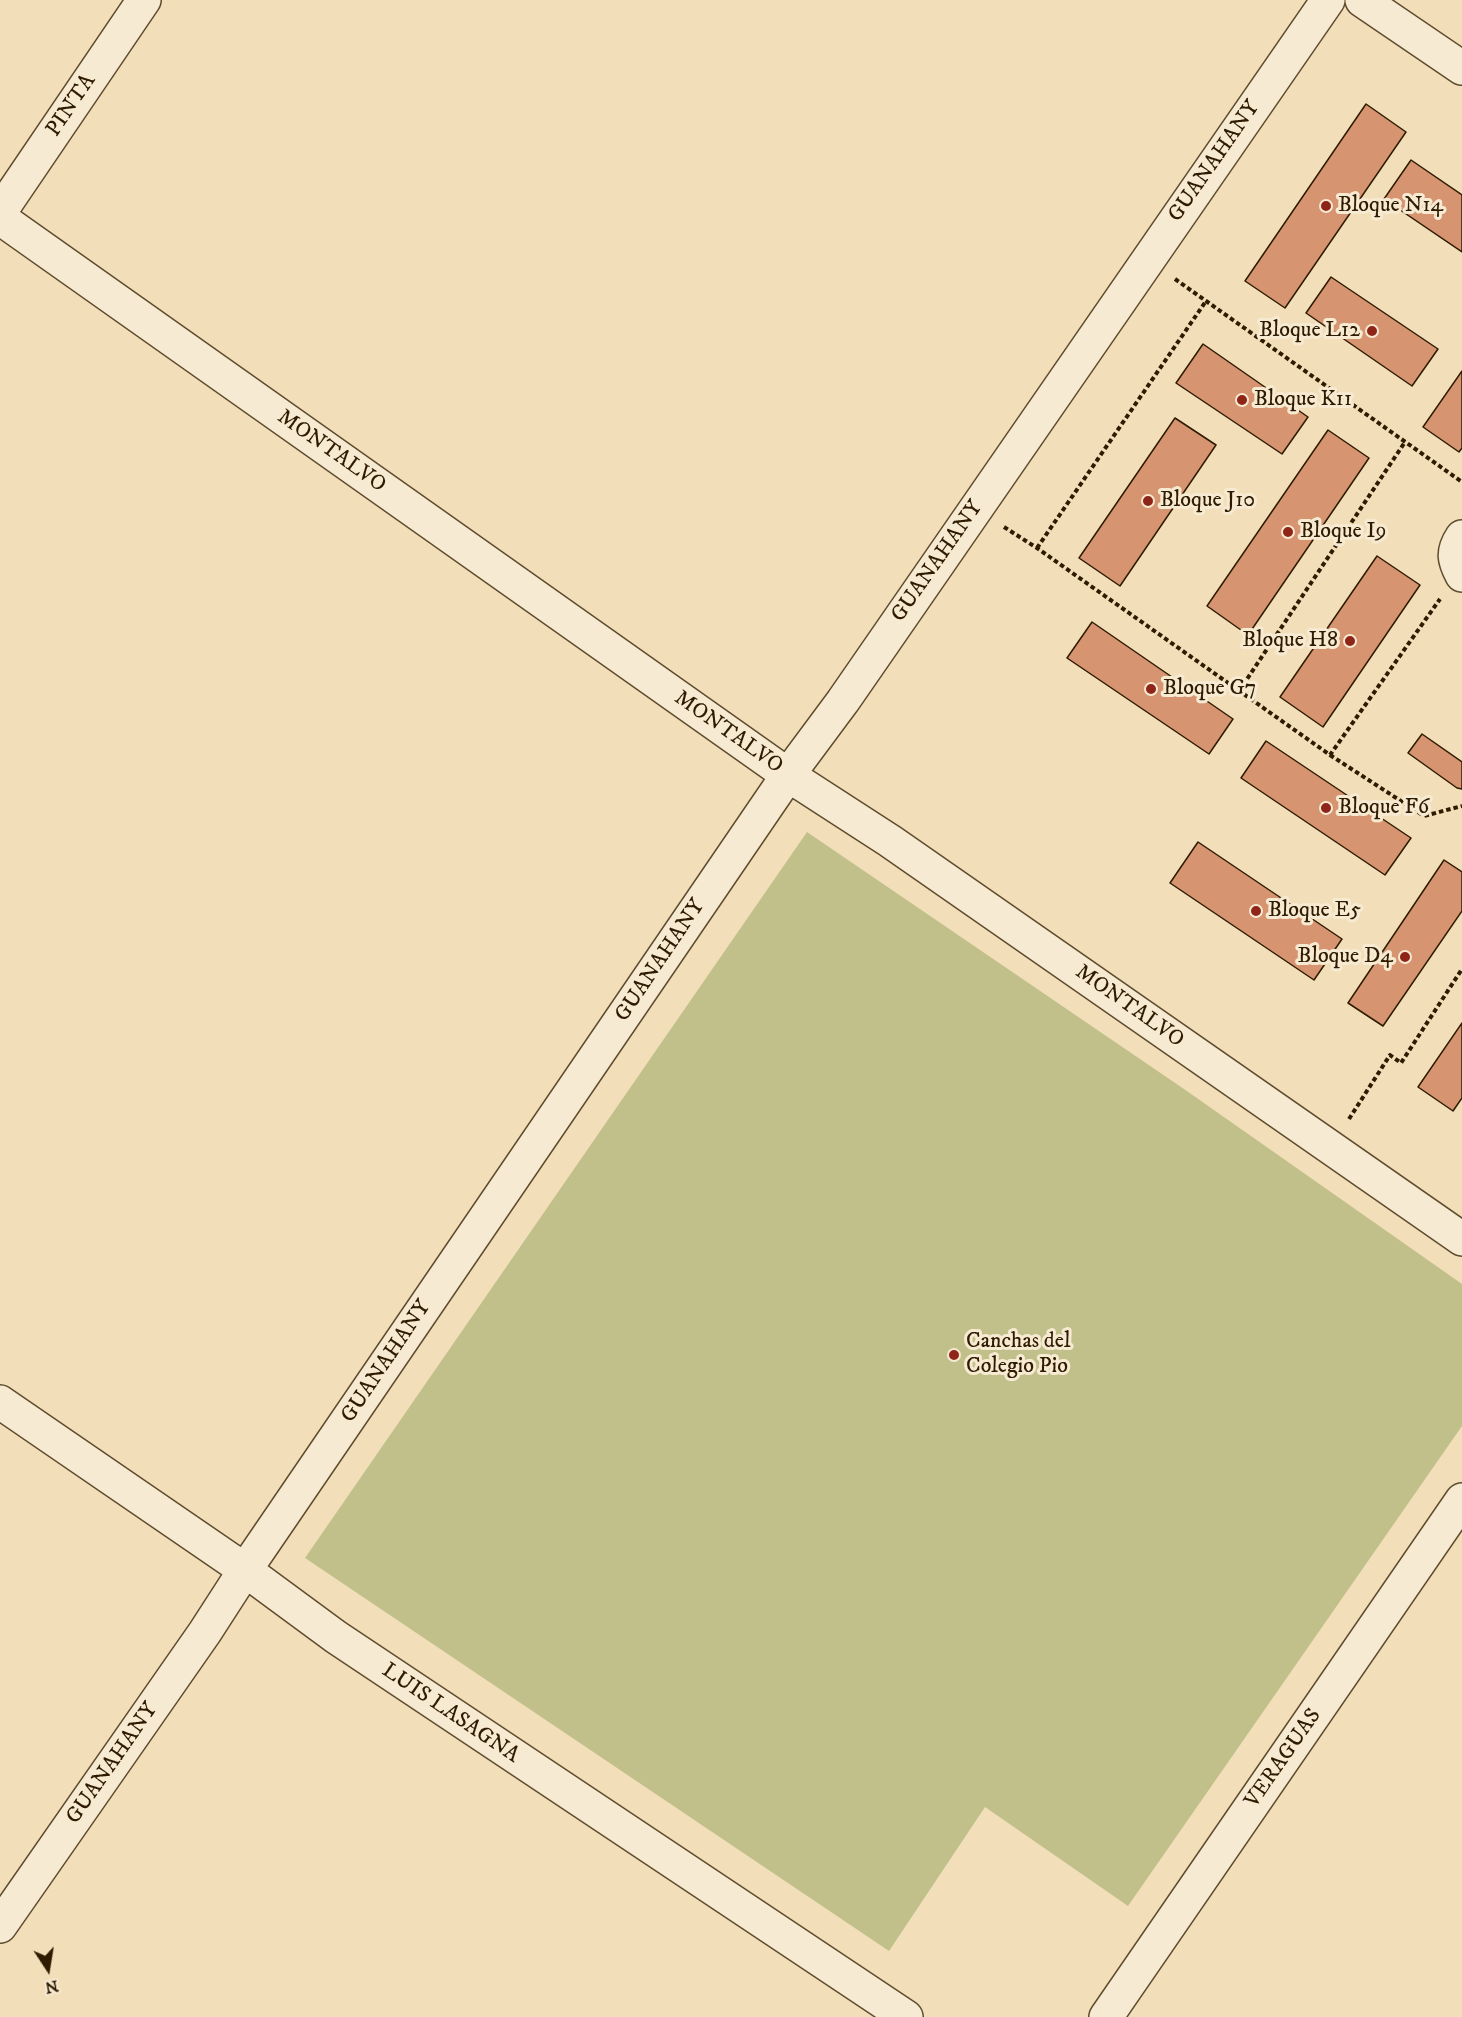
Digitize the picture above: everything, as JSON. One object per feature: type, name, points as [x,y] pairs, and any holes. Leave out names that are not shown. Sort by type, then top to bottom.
[{"type":"street","name":"PINTA","points":[[0,212],[144,0]]},
{"type":"street","name":"GUANAHANY","points":[[0,1926],[205,1632],[244,1570],[788,775],[843,700],[1328,0]]},
{"type":"street","points":[[1362,0],[1462,68]]},
{"type":"street","name":"MONTALVO","points":[[0,218],[788,775],[890,841],[1462,1239]]},
{"type":"street","points":[[1461,573],[1455,563],[1454,549],[1462,537]]},
{"type":"street","name":"LUIS LASAGNA","points":[[0,1402],[244,1570],[346,1644],[906,2017]]},
{"type":"street","name":"VERAGUAS","points":[[1106,2017],[1462,1500]]},
{"type":"path","points":[[1148,260],[1462,482]]},
{"type":"path","points":[[1037,548],[1206,301]]},
{"type":"path","points":[[1239,691],[1405,442]]},
{"type":"path","points":[[974,509],[1037,548],[1330,755],[1424,816],[1462,806]]},
{"type":"path","points":[[1330,755],[1461,573]]},
{"type":"path","points":[[1330,1148],[1390,1055],[1401,1063],[1462,969]]},
{"type":"shaded area","name":"Canchas del Colegio Pio","points":[[807,832],[1184,1089],[1462,1284],[1462,1426],[1128,1906],[985,1807],[889,1951],[305,1558]]},
{"type":"building","name":"Bloque N14","points":[[1366,104],[1406,132],[1285,308],[1245,281]]},
{"type":"building","points":[[1411,160],[1462,195],[1462,252],[1384,199]]},
{"type":"building","name":"Bloque L12","points":[[1331,277],[1438,349],[1412,386],[1306,313]]},
{"type":"building","name":"Bloque K11","points":[[1203,344],[1308,417],[1282,454],[1176,383]]},
{"type":"building","points":[[1462,371],[1462,448],[1459,452],[1423,427]]},
{"type":"building","name":"Bloque J10","points":[[1175,418],[1216,445],[1120,586],[1079,558]]},
{"type":"building","name":"Bloque I9","points":[[1328,430],[1369,458],[1248,635],[1207,606]]},
{"type":"building","name":"Bloque H8","points":[[1377,556],[1420,585],[1323,727],[1280,697]]},
{"type":"building","name":"Bloque G7","points":[[1092,622],[1233,719],[1209,754],[1067,658]]},
{"type":"building","points":[[1422,734],[1462,762],[1462,789],[1457,788],[1408,753]]},
{"type":"building","name":"Bloque F6","points":[[1266,741],[1411,838],[1385,875],[1241,778]]},
{"type":"building","name":"Bloque E5","points":[[1198,842],[1342,939],[1314,980],[1170,883]]},
{"type":"building","name":"Bloque D4","points":[[1444,860],[1462,872],[1462,911],[1383,1026],[1348,1003]]},
{"type":"building","points":[[1462,1023],[1462,1098],[1453,1111],[1418,1087]]},
{"type":"place","name":"Bloque N14","points":[[1326,206]]},
{"type":"place","name":"Bloque L12","points":[[1372,331]]},
{"type":"place","name":"Bloque K11","points":[[1242,400]]},
{"type":"place","name":"Bloque J10","points":[[1148,501]]},
{"type":"place","name":"Bloque I9","points":[[1288,532]]},
{"type":"place","name":"Bloque H8","points":[[1350,641]]},
{"type":"place","name":"Bloque G7","points":[[1151,689]]},
{"type":"place","name":"Bloque F6","points":[[1326,808]]},
{"type":"place","name":"Bloque E5","points":[[1256,911]]},
{"type":"place","name":"Bloque D4","points":[[1405,957]]},
{"type":"place","name":"Canchas del Colegio Pio","points":[[954,1355]]}]
